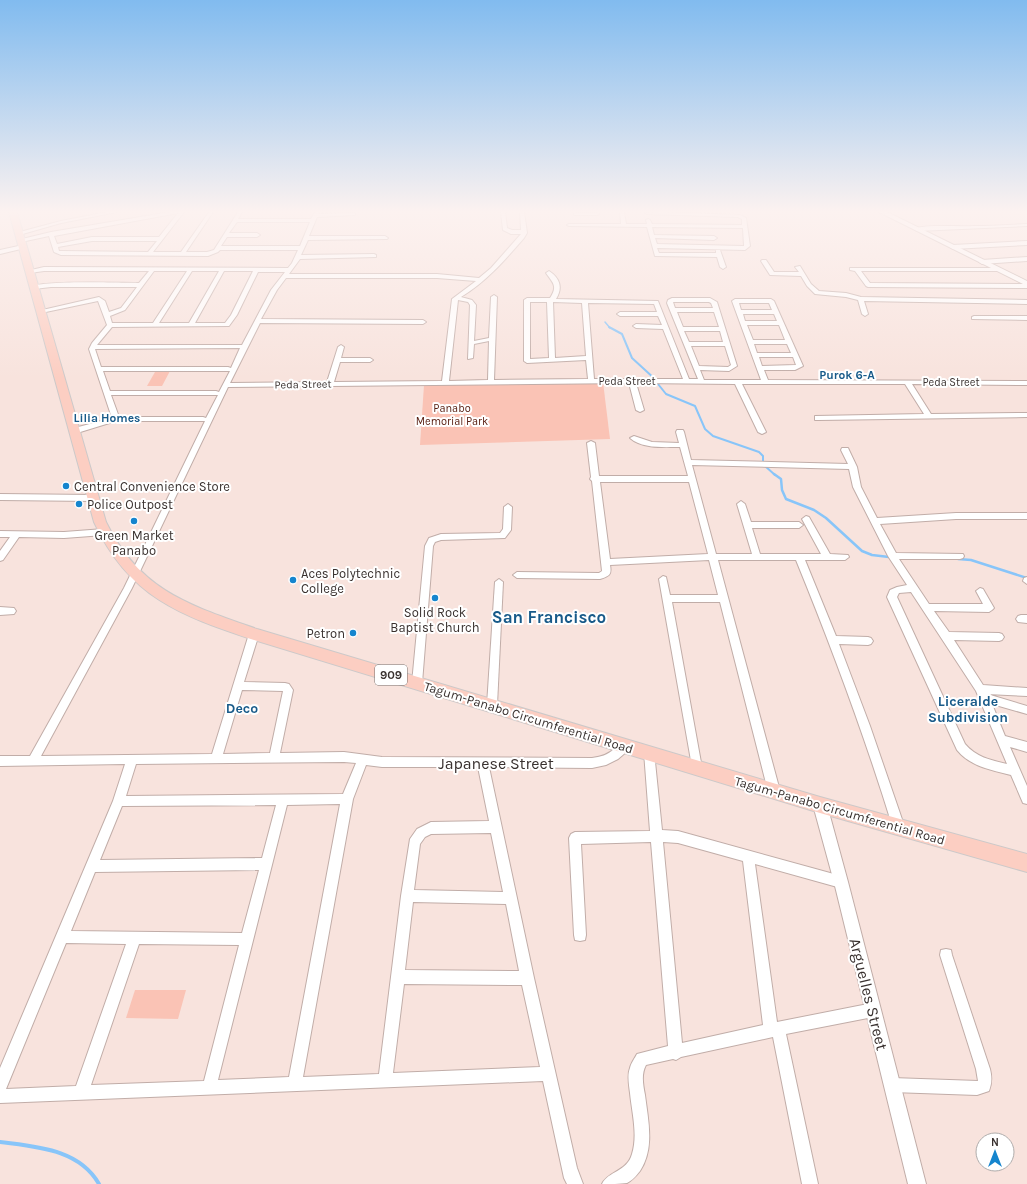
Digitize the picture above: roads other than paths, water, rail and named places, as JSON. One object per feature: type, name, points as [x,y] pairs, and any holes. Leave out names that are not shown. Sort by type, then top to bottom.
[{"type":"main road","name":"Tagum-Panabo Circumferential Road","points":[[29,267],[93,498],[104,532],[128,567],[165,598],[185,608],[254,634],[649,752],[820,805],[1027,863]]},
{"type":"street","points":[[33,760],[135,574],[274,290],[291,267]]},
{"type":"street","points":[[446,383],[451,325],[456,298],[469,290],[494,267]]},
{"type":"street","points":[[768,267],[772,274],[802,274]]},
{"type":"street","points":[[798,267],[817,293],[846,295],[861,299],[1027,302]]},
{"type":"street","points":[[993,267],[1026,284]]},
{"type":"street","points":[[30,271],[44,269],[289,270]]},
{"type":"street","points":[[107,315],[122,310],[153,269]]},
{"type":"street","points":[[155,325],[191,269]]},
{"type":"street","points":[[191,325],[223,269]]},
{"type":"street","points":[[110,325],[226,325],[234,315],[257,269]]},
{"type":"street","points":[[998,270],[854,269],[868,285],[1026,284]]},
{"type":"street","points":[[549,273],[555,279],[557,288],[557,294],[551,300],[552,360]]},
{"type":"street","points":[[284,276],[437,276],[480,280]]},
{"type":"street","points":[[34,286],[141,285]]},
{"type":"street","points":[[491,383],[494,297]]},
{"type":"street","points":[[456,298],[467,300],[473,304],[470,358]]},
{"type":"street","points":[[41,311],[99,299],[102,301],[110,325]]},
{"type":"street","points":[[861,299],[865,314]]},
{"type":"street","points":[[590,358],[527,361],[526,300],[656,302],[687,382]]},
{"type":"street","points":[[697,368],[734,368],[717,310],[712,300],[670,301],[702,382]]},
{"type":"street","points":[[760,368],[798,368],[800,366],[771,301],[736,300],[750,342],[765,382]]},
{"type":"street","points":[[585,301],[591,381]]},
{"type":"street","points":[[673,310],[717,310]]},
{"type":"street","points":[[740,312],[776,312]]},
{"type":"street","points":[[620,314],[661,314]]},
{"type":"street","points":[[974,318],[1027,318]]},
{"type":"street","points":[[258,322],[423,322]]},
{"type":"street","points":[[744,323],[781,323]]},
{"type":"street","points":[[110,325],[93,347],[93,353],[116,419]]},
{"type":"street","points":[[636,326],[666,327]]},
{"type":"street","points":[[681,329],[723,329]]},
{"type":"street","points":[[471,343],[492,340]]},
{"type":"street","points":[[750,342],[790,342]]},
{"type":"street","points":[[687,344],[727,344]]},
{"type":"street","points":[[93,347],[240,346]]},
{"type":"street","points":[[330,384],[341,347]]},
{"type":"street","points":[[755,354],[795,354]]},
{"type":"street","points":[[337,360],[370,360]]},
{"type":"street","points":[[99,369],[228,369]]},
{"type":"street","name":"Peda Street","points":[[227,385],[591,381],[1027,383]]},
{"type":"street","points":[[632,382],[640,410]]},
{"type":"street","points":[[738,382],[762,432]]},
{"type":"street","points":[[907,382],[929,416]]},
{"type":"street","points":[[107,392],[216,393]]},
{"type":"street","points":[[818,418],[1027,415]]},
{"type":"street","points":[[74,431],[116,419],[203,419]]},
{"type":"street","points":[[680,432],[774,791]]},
{"type":"street","points":[[634,438],[653,445],[684,445]]},
{"type":"street","points":[[516,575],[600,576],[607,573],[594,479],[591,443]]},
{"type":"street","points":[[845,450],[853,467],[857,487],[892,556],[946,636],[982,694],[1027,799]]},
{"type":"street","points":[[688,462],[853,467]]},
{"type":"street","points":[[594,479],[692,478]]},
{"type":"street","points":[[0,498],[93,498]]},
{"type":"street","points":[[741,504],[757,557]]},
{"type":"street","points":[[417,683],[429,546],[432,540],[441,537],[502,536],[506,530],[508,507]]},
{"type":"street","points":[[875,521],[956,516],[1027,516]]},
{"type":"street","points":[[806,519],[816,533],[827,557]]},
{"type":"street","points":[[747,525],[799,525]]},
{"type":"street","points":[[0,534],[83,535],[104,532]]},
{"type":"street","points":[[0,558],[16,535]]},
{"type":"street","points":[[892,556],[960,556]]},
{"type":"street","points":[[606,562],[713,557],[845,557]]},
{"type":"street","points":[[799,558],[834,640],[877,756],[899,828]]},
{"type":"street","points":[[663,579],[697,768]]},
{"type":"street","points":[[492,706],[499,582]]},
{"type":"street","points":[[913,588],[897,590],[892,596],[961,747],[969,757],[977,761],[1014,771]]},
{"type":"street","points":[[926,607],[989,608],[980,591]]},
{"type":"street","points":[[666,598],[723,598]]},
{"type":"street","points":[[0,611],[11,611]]},
{"type":"street","points":[[216,759],[254,634]]},
{"type":"street","points":[[946,636],[999,636]]},
{"type":"street","points":[[834,640],[868,641]]},
{"type":"street","points":[[238,686],[279,686],[286,687],[288,690],[274,758]]},
{"type":"street","points":[[982,694],[1027,692]]},
{"type":"street","points":[[982,694],[1027,710]]},
{"type":"street","points":[[1002,740],[1027,747]]},
{"type":"street","name":"Japanese Street","points":[[0,761],[344,757],[382,762],[482,764],[596,762],[611,758],[619,752],[624,745]]},
{"type":"street","points":[[649,752],[655,836],[676,1053]]},
{"type":"street","points":[[0,1085],[119,801],[132,760]]},
{"type":"street","points":[[295,1084],[348,799],[354,779],[363,760]]},
{"type":"street","points":[[482,764],[526,978],[569,1168],[575,1184]]},
{"type":"street","points":[[209,1088],[282,799]]},
{"type":"street","points":[[119,801],[348,799]]},
{"type":"street","name":"Arguelles Street","points":[[820,805],[841,882],[917,1184]]},
{"type":"street","points":[[385,1080],[414,842],[423,830],[431,828],[495,827]]},
{"type":"street","points":[[580,935],[575,838],[655,836],[678,837],[841,882]]},
{"type":"street","points":[[748,857],[774,1029],[810,1184]]},
{"type":"street","points":[[92,866],[266,864]]},
{"type":"street","points":[[407,896],[510,898]]},
{"type":"street","points":[[62,937],[246,938]]},
{"type":"street","points":[[81,1094],[135,938]]},
{"type":"street","points":[[892,1085],[977,1088],[984,1086],[985,1079],[983,1069],[946,955]]},
{"type":"street","points":[[398,977],[526,978]]},
{"type":"street","points":[[610,1184],[618,1182],[632,1170],[639,1161],[641,1122],[636,1079],[637,1067],[642,1059],[676,1053],[774,1029],[873,1010]]},
{"type":"street","points":[[0,1096],[81,1094],[548,1074]]},
{"type":"waterway","points":[[605,322],[609,327]]},
{"type":"waterway","points":[[609,327],[622,334],[632,358],[656,380]]},
{"type":"waterway","points":[[658,384],[666,394],[695,406],[705,429],[713,436],[759,452],[763,456],[763,462]]},
{"type":"waterway","points":[[765,466],[775,475]]},
{"type":"waterway","points":[[774,474],[781,479],[782,490],[786,499],[814,510],[826,518],[862,551],[872,555],[889,557]]},
{"type":"waterway","points":[[958,559],[971,560],[1027,578]]},
{"type":"waterway","points":[[0,1142],[42,1148],[69,1157],[80,1163],[91,1172],[99,1184]]},
{"type":"place","name":"Central Convenience Store","points":[[66,486]]},
{"type":"place","name":"Police Outpost","points":[[79,504]]},
{"type":"place","name":"Green Market Panabo","points":[[134,521]]},
{"type":"place","name":"Aces Polytechnic College","points":[[293,580]]},
{"type":"place","name":"Solid Rock Baptist Church","points":[[435,598]]},
{"type":"place","name":"Petron","points":[[353,633]]},
{"type":"district","name":"Purok 6-A","points":[[847,375]]},
{"type":"district","name":"Lilia Homes","points":[[107,418]]},
{"type":"district","name":"San Francisco","points":[[549,617]]},
{"type":"district","name":"Deco","points":[[242,708]]},
{"type":"district","name":"Liceralde Subdivision","points":[[968,710]]},
{"type":"park label","name":"Panabo Memorial Park","points":[[452,414]]}]
